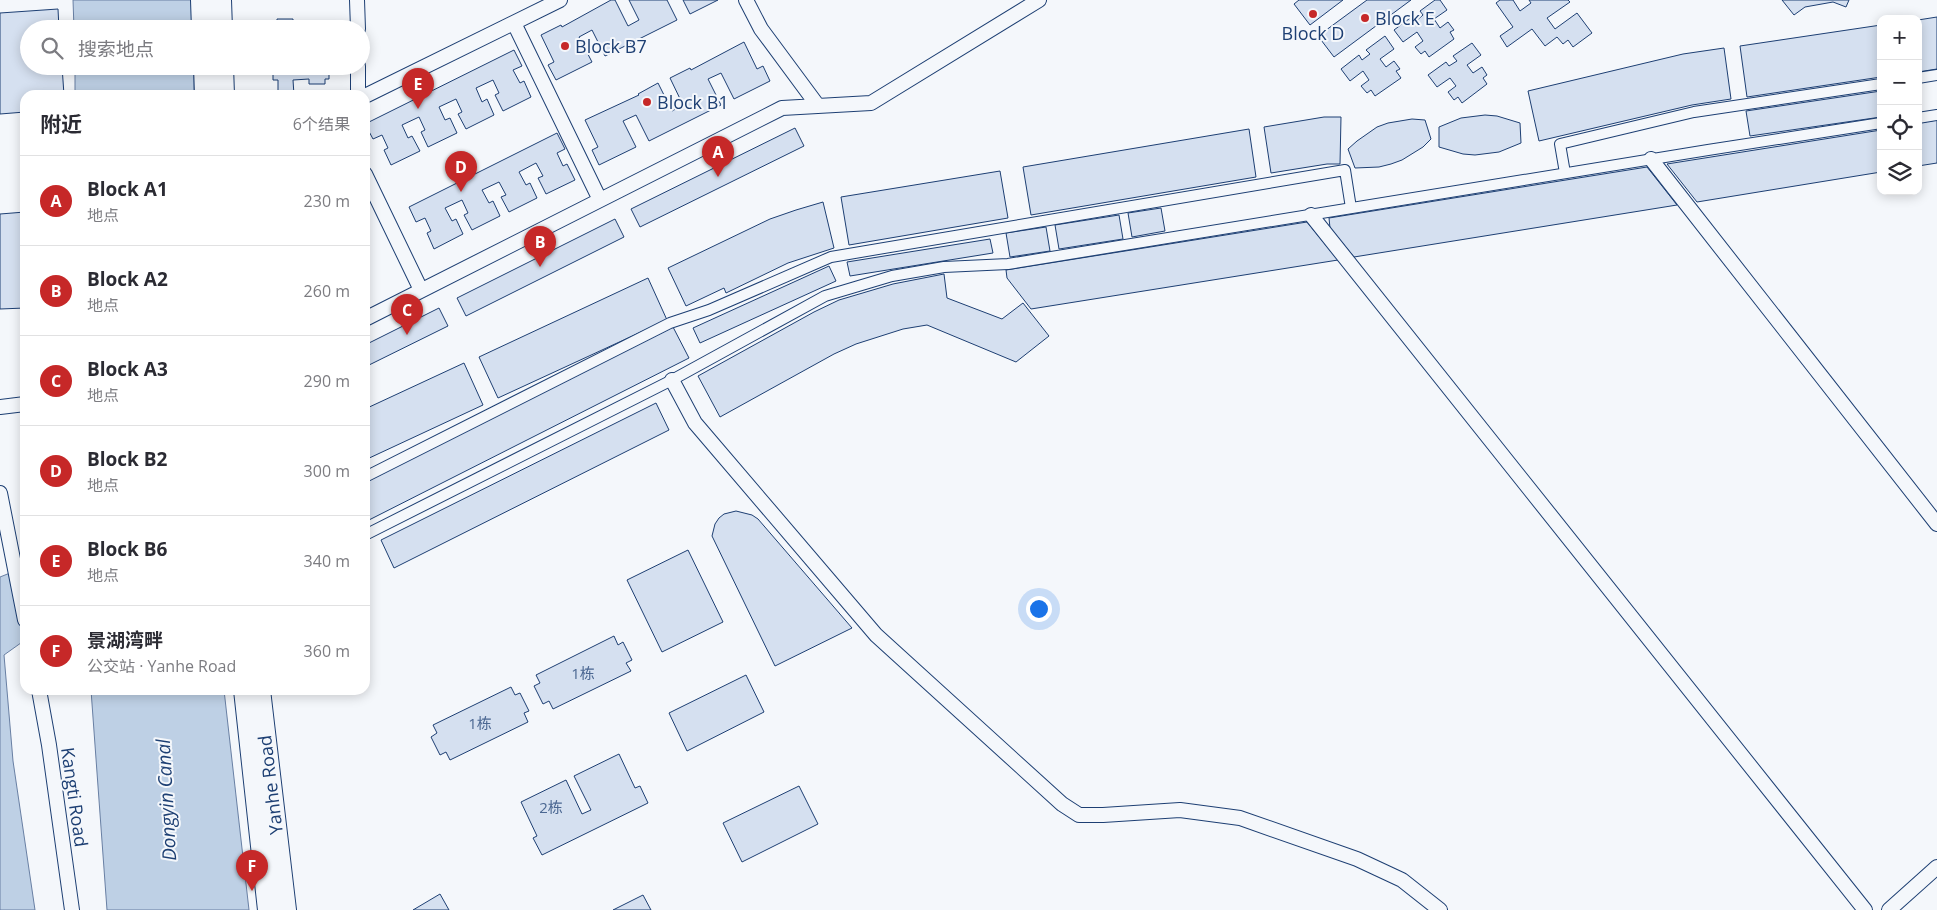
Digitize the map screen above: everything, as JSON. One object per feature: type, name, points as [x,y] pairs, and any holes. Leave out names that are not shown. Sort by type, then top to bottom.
[{"type":"main road","points":[[201,0],[202,20]]},
{"type":"main road","points":[[221,0],[222,20]]},
{"type":"main road","points":[[204,75],[205,90]]},
{"type":"main road","points":[[223,75],[224,90]]},
{"type":"main road","name":"Yanhe Road","points":[[245,695],[268,910]]},
{"type":"main road","name":"Yanhe Road","points":[[261,695],[286,910]]},
{"type":"street","points":[[357,0],[358,20]]},
{"type":"street","points":[[370,94],[560,0]]},
{"type":"street","points":[[746,0],[761,29],[818,106]]},
{"type":"street","points":[[370,316],[782,108],[871,103],[1039,0]]},
{"type":"street","points":[[514,23],[600,200]]},
{"type":"street","points":[[358,75],[358,90]]},
{"type":"street","points":[[1922,77],[1937,75]]},
{"type":"street","points":[[1565,173],[1560,144],[1694,112],[1877,85]]},
{"type":"street","points":[[1922,117],[1937,115]]},
{"type":"street","points":[[370,532],[672,380],[824,296],[892,276],[944,268],[1008,264],[1877,124]]},
{"type":"street","points":[[1652,159],[1937,524]]},
{"type":"street","points":[[370,474],[670,323],[709,310],[831,257],[1345,170],[1351,208]]},
{"type":"street","points":[[370,184],[421,290]]},
{"type":"street","points":[[1311,214],[1865,910]]},
{"type":"street","points":[[672,380],[695,423],[876,635],[1062,804],[1079,815],[1103,816],[1180,810],[1240,818],[1357,859],[1402,880],[1440,910]]},
{"type":"street","points":[[0,407],[20,405]]},
{"type":"street","points":[[0,493],[20,595]]},
{"type":"street","name":"Kangti Road","points":[[40,695],[49,745],[72,910]]},
{"type":"street","points":[[1888,910],[1937,867]]},
{"type":"water","points":[[73,0],[194,0],[194,20],[74,20]]},
{"type":"water","points":[[75,75],[194,75],[194,90],[75,90]]},
{"type":"water","points":[[20,569],[20,644],[4,655],[13,761],[35,910],[0,910],[0,577]]},
{"type":"water","name":"Dongyin Canal","points":[[91,695],[225,695],[249,910],[107,910]]},
{"type":"building","name":"Block B7","points":[[611,0],[615,0],[628,26],[639,20],[629,0],[667,0],[677,20],[605,56],[592,30],[579,37],[592,62],[556,80],[548,65],[554,62],[541,35],[561,25],[562,27]]},
{"type":"building","name":"Block B7","points":[[683,0],[718,0],[690,14]]},
{"type":"building","name":"Block D","points":[[1299,0],[1343,0],[1310,25],[1294,4]]},
{"type":"building","name":"Block E","points":[[1367,0],[1411,0],[1334,57],[1318,36]]},
{"type":"building","points":[[1435,0],[1440,0],[1447,10],[1434,19],[1440,28],[1448,22],[1454,30],[1450,32],[1454,39],[1429,57],[1425,51],[1421,54],[1415,47],[1423,41],[1417,32],[1403,42],[1394,30],[1413,16],[1416,21],[1423,15],[1420,11]]},
{"type":"building","points":[[1500,0],[1513,0],[1520,11],[1531,3],[1529,0],[1568,0],[1570,2],[1547,18],[1555,29],[1577,13],[1592,33],[1573,47],[1568,40],[1563,44],[1557,37],[1545,46],[1532,29],[1507,47],[1500,36],[1513,27],[1496,3]]},
{"type":"building","points":[[1782,0],[1849,0],[1846,7],[1833,2],[1805,7],[1794,15]]},
{"type":"building","points":[[58,9],[59,20],[20,20],[20,75],[63,75],[64,90],[20,90],[20,112],[0,114],[0,13]]},
{"type":"building","points":[[1937,17],[1937,69],[1922,71],[1922,60],[1922,19]]},
{"type":"building","points":[[277,19],[293,20],[277,20]]},
{"type":"building","points":[[1877,26],[1877,78],[1747,97],[1740,46]]},
{"type":"building","points":[[1385,36],[1394,49],[1380,59],[1386,67],[1394,61],[1400,69],[1396,71],[1401,78],[1375,96],[1371,90],[1367,93],[1361,86],[1369,80],[1363,71],[1350,81],[1341,69],[1359,55],[1362,60],[1370,54],[1366,50]]},
{"type":"building","name":"Block B1","points":[[744,42],[757,69],[763,66],[770,81],[734,99],[721,73],[708,79],[721,105],[649,141],[636,115],[623,121],[636,147],[599,165],[592,150],[598,147],[585,120],[639,95],[658,83],[672,111],[683,105],[670,78],[690,68],[691,70]]},
{"type":"building","points":[[1472,43],[1481,55],[1467,65],[1473,73],[1482,67],[1487,75],[1483,78],[1487,84],[1462,103],[1458,97],[1454,100],[1448,92],[1456,86],[1450,78],[1437,87],[1428,75],[1446,62],[1449,66],[1457,61],[1453,56]]},
{"type":"building","points":[[1724,48],[1731,99],[1692,105],[1539,141],[1528,91],[1683,54]]},
{"type":"building","points":[[514,50],[522,66],[513,70],[520,83],[524,81],[531,97],[503,111],[495,95],[499,93],[493,80],[476,88],[482,102],[487,99],[494,115],[466,129],[458,114],[462,112],[456,99],[439,107],[445,120],[450,118],[457,133],[428,147],[421,132],[425,130],[419,117],[402,125],[408,138],[412,136],[420,151],[391,165],[384,150],[388,148],[382,135],[373,139],[370,133],[370,122]]},
{"type":"building","points":[[273,75],[329,75],[329,79],[325,79],[325,84],[309,84],[309,79],[293,80],[294,90],[278,90],[278,80],[273,80]]},
{"type":"building","points":[[1877,92],[1877,118],[1750,136],[1746,111]]},
{"type":"building","points":[[1485,115],[1497,116],[1520,123],[1521,143],[1499,152],[1475,155],[1463,154],[1439,147],[1439,127],[1461,118]]},
{"type":"building","points":[[1324,117],[1341,117],[1340,164],[1327,164],[1271,173],[1264,127]]},
{"type":"building","points":[[1412,119],[1425,120],[1431,139],[1423,147],[1402,160],[1391,164],[1379,167],[1355,168],[1348,149],[1357,141],[1377,127]]},
{"type":"building","points":[[1937,120],[1937,163],[1922,165],[1922,122]]},
{"type":"building","points":[[795,128],[804,146],[640,227],[631,209]]},
{"type":"building","points":[[1249,129],[1256,177],[1031,215],[1023,167]]},
{"type":"building","points":[[1877,131],[1877,173],[1697,202],[1667,164]]},
{"type":"building","points":[[557,133],[565,149],[557,153],[563,166],[567,164],[575,180],[546,194],[538,178],[543,176],[536,163],[519,172],[526,185],[530,183],[537,198],[509,212],[501,197],[506,195],[499,182],[482,190],[489,203],[493,201],[500,216],[472,230],[464,215],[468,213],[462,200],[445,208],[452,221],[456,219],[463,234],[434,249],[427,233],[431,231],[425,218],[416,222],[409,207]]},
{"type":"building","points":[[1647,167],[1677,205],[1354,257],[1330,228],[1329,218]]},
{"type":"building","points":[[1000,171],[1008,218],[849,245],[841,197]]},
{"type":"building","points":[[823,202],[834,248],[788,263],[726,293],[724,288],[686,306],[668,268],[770,219]]},
{"type":"building","points":[[1161,208],[1165,231],[1132,237],[1128,213]]},
{"type":"building","points":[[20,212],[20,308],[0,309],[0,214]]},
{"type":"building","points":[[1119,215],[1123,239],[1059,249],[1055,225]]},
{"type":"building","points":[[615,219],[624,237],[466,316],[457,298]]},
{"type":"building","points":[[1307,222],[1338,260],[1031,309],[1007,278],[1006,270]]},
{"type":"building","points":[[1046,227],[1050,251],[1010,257],[1006,233]]},
{"type":"building","points":[[990,239],[993,253],[850,276],[847,262]]},
{"type":"building","points":[[829,266],[836,281],[700,343],[693,328]]},
{"type":"building","points":[[944,274],[947,298],[1002,319],[1023,303],[1049,336],[1016,362],[927,325],[903,329],[856,344],[834,354],[720,417],[698,376],[839,300],[893,284]]},
{"type":"building","points":[[648,278],[667,320],[498,398],[479,357]]},
{"type":"building","points":[[439,308],[448,326],[370,365],[370,342]]},
{"type":"building","points":[[673,327],[689,358],[370,519],[370,479]]},
{"type":"building","points":[[464,363],[483,405],[370,458],[370,407]]},
{"type":"building","points":[[656,403],[669,430],[394,568],[381,540]]},
{"type":"building","points":[[736,511],[752,515],[758,519],[852,628],[775,666],[712,536],[715,524],[719,518],[724,514]]},
{"type":"building","points":[[688,550],[723,622],[662,652],[627,580]]},
{"type":"building","points":[[614,636],[618,645],[623,642],[632,660],[626,663],[631,671],[553,709],[549,701],[543,704],[534,686],[540,683],[536,675]]},
{"type":"building","points":[[746,675],[764,712],[687,751],[669,713]]},
{"type":"building","points":[[511,687],[515,695],[520,693],[529,711],[524,713],[528,722],[450,760],[446,752],[440,755],[431,737],[437,733],[433,725]]},
{"type":"building","points":[[619,754],[635,788],[640,786],[648,803],[542,855],[533,838],[537,836],[521,802],[566,780],[582,814],[591,810],[574,776]]},
{"type":"building","points":[[799,786],[818,824],[742,862],[723,823]]},
{"type":"building","points":[[440,894],[449,910],[413,910]]},
{"type":"building","points":[[643,895],[651,910],[613,910]]},
{"type":"place","name":"Block D","points":[[1313,14]]},
{"type":"place","name":"Block E","points":[[1365,18]]},
{"type":"place","name":"Block B7","points":[[565,46]]},
{"type":"place","name":"Block B1","points":[[647,102]]},
{"type":"place","name":"Block B6","points":[[418,109]]},
{"type":"place","name":"Block A1","points":[[718,177]]},
{"type":"place","name":"Block B2","points":[[461,192]]},
{"type":"place","name":"Block A2","points":[[540,267]]},
{"type":"place","name":"Block A3","points":[[407,335]]},
{"type":"place","name":"景湖湾畔","points":[[252,891]]}]
